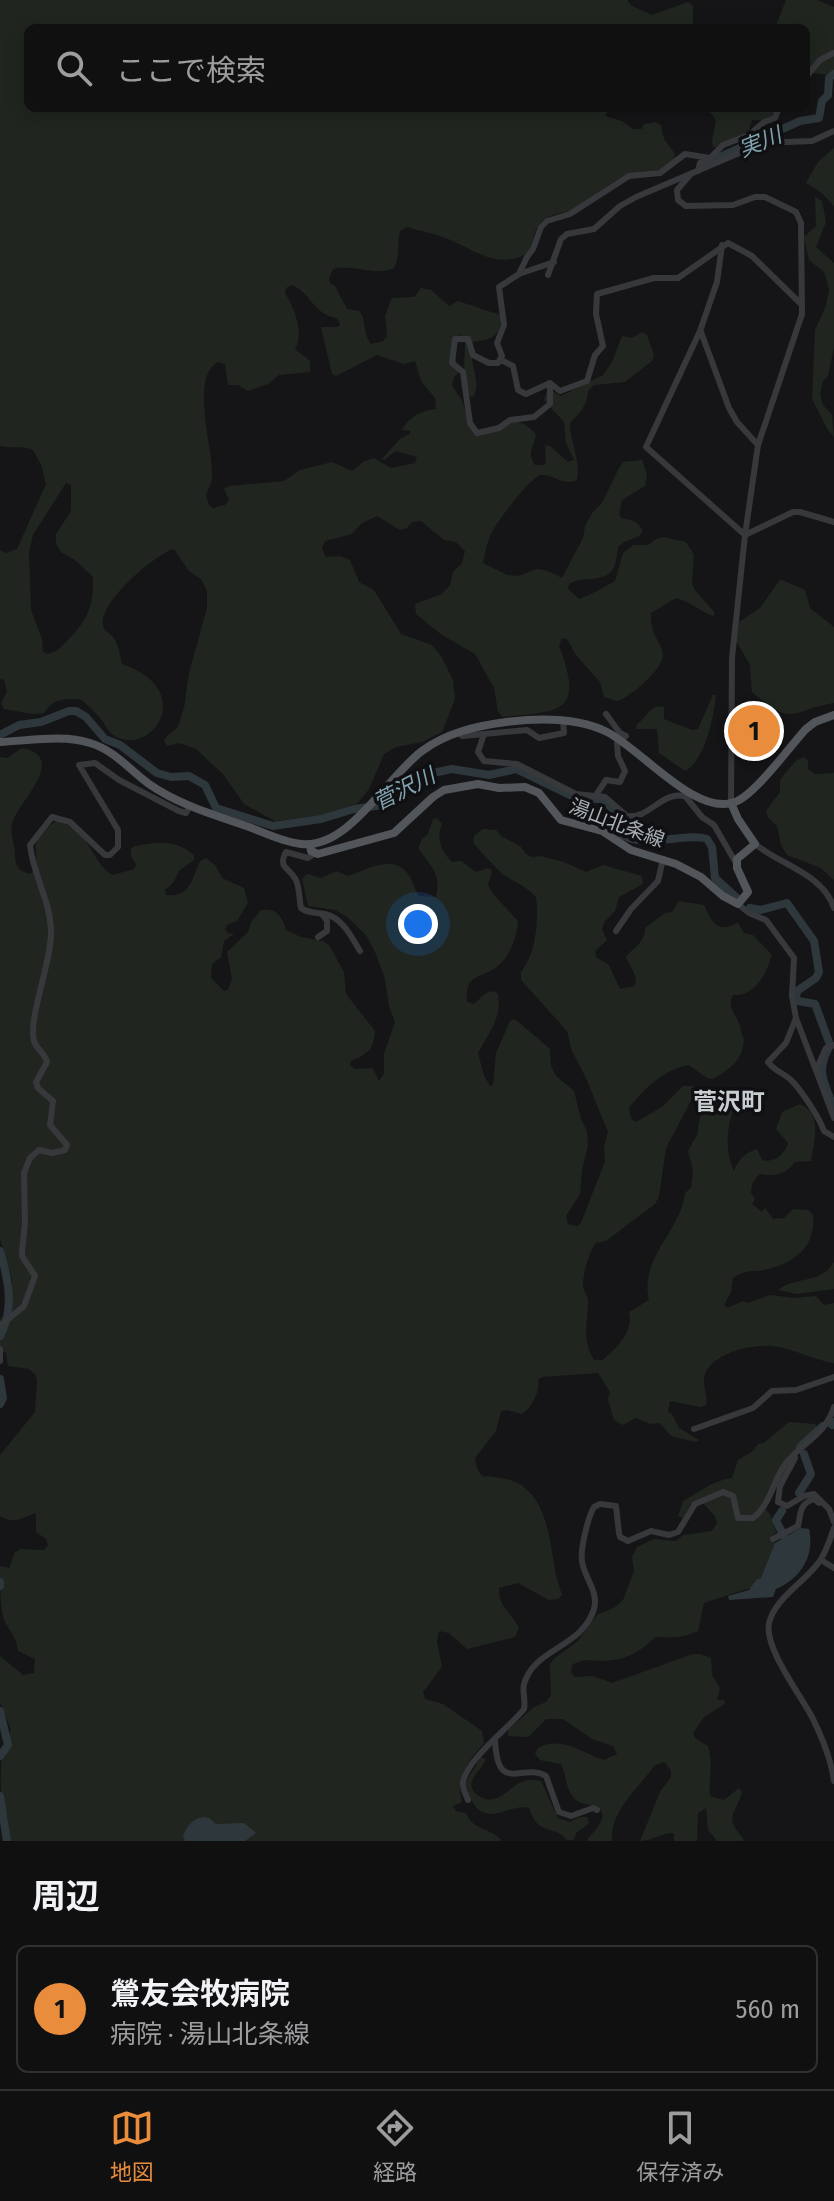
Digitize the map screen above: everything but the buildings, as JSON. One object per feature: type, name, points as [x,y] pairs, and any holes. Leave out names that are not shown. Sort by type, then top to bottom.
[{"type":"main road","points":[[738,819],[740,808],[751,792],[806,729],[834,715]]},
{"type":"main road","points":[[0,742],[64,739],[93,743],[150,785],[190,806],[292,842],[310,844],[338,835],[410,761],[434,743],[458,732],[509,721],[563,720],[598,728],[621,740],[697,798],[717,804],[731,803],[751,792]]},
{"type":"main road","points":[[310,844],[314,854],[394,833],[444,790],[478,784],[499,788],[544,785]]},
{"type":"main road","name":"湯山北条線","points":[[544,785],[561,820],[602,831],[631,850],[663,858],[690,871],[738,904]]},
{"type":"main road","points":[[731,803],[755,844],[736,863],[748,892],[738,904]]},
{"type":"street","points":[[810,72],[820,60],[834,53]]},
{"type":"street","points":[[731,803],[732,658],[745,535],[758,445],[799,325],[801,223],[796,212],[765,197],[755,197],[733,205],[686,206],[678,200],[677,190],[700,163],[723,145],[749,135],[764,122],[775,118],[777,112]]},
{"type":"street","points":[[548,275],[564,236],[594,229],[620,206],[636,197],[763,143],[812,141],[834,131]]},
{"type":"street","points":[[519,274],[541,227],[547,221],[570,214],[629,176],[660,173],[685,154],[710,158]]},
{"type":"street","points":[[550,383],[564,391],[587,381],[595,355],[604,340],[598,329],[597,294],[654,278],[678,278],[722,245],[734,245],[752,256],[801,304]]},
{"type":"street","points":[[722,245],[717,282],[700,331],[646,447],[745,535]]},
{"type":"street","points":[[501,360],[497,343],[504,325],[499,287],[519,274],[554,262]]},
{"type":"street","points":[[700,331],[729,408],[758,445]]},
{"type":"street","points":[[501,360],[494,364],[480,359],[471,352],[468,339],[455,339],[452,361],[463,372],[470,423],[477,433],[499,428],[510,420],[534,417],[550,404],[550,383]]},
{"type":"street","points":[[501,360],[513,366],[517,386],[522,393],[535,392],[550,383]]},
{"type":"street","points":[[745,535],[793,512],[834,522]]},
{"type":"street","points":[[596,795],[606,780],[620,782],[624,777],[625,768],[617,743],[626,736],[606,714]]},
{"type":"street","points":[[458,732],[462,736],[527,730],[543,738],[564,733],[563,720]]},
{"type":"street","points":[[484,734],[478,752],[481,759],[517,764],[544,785],[576,794],[596,795],[609,800],[631,817],[640,816],[668,796],[685,796],[702,817],[714,825],[736,863]]},
{"type":"street","points":[[0,1326],[24,1306],[35,1276],[22,1256],[27,1165],[39,1150],[59,1153],[67,1145],[50,1125],[53,1101],[38,1088],[36,1082],[47,1062],[44,1052],[34,1041],[34,1024],[51,934],[50,910],[30,845],[52,817],[70,822],[105,855],[110,855],[118,847],[118,830],[109,811],[79,765],[87,762],[102,766],[119,780],[179,811],[186,813],[190,806]]},
{"type":"street","points":[[755,844],[822,886],[834,908]]},
{"type":"street","points":[[314,854],[308,858],[286,852],[283,864],[296,880],[301,908],[308,913],[332,916],[341,923],[360,951]]},
{"type":"street","points":[[616,931],[631,909],[658,881],[663,858]]},
{"type":"street","points":[[738,904],[766,920],[794,958],[792,987],[796,1018],[834,1118]]},
{"type":"street","points":[[318,937],[327,931],[328,926],[322,914]]},
{"type":"street","points":[[796,1018],[783,1047],[768,1062],[775,1071],[794,1082],[824,1131],[834,1137]]},
{"type":"street","points":[[816,1070],[831,1046]]},
{"type":"street","points":[[0,1349],[0,1361]]},
{"type":"street","points":[[694,1429],[753,1408],[772,1391],[796,1390],[834,1377]]},
{"type":"street","points":[[468,1800],[463,1787],[464,1779],[477,1759],[524,1709],[524,1683],[547,1654],[576,1637],[593,1612],[594,1593],[582,1555],[594,1507],[609,1503],[616,1506],[620,1537],[628,1541],[651,1531],[669,1535],[678,1532],[695,1504],[723,1492],[733,1496],[738,1518],[748,1520],[762,1511],[783,1466],[828,1423],[834,1407]]},
{"type":"street","points":[[800,1452],[783,1477],[778,1502],[787,1506],[814,1494],[829,1509],[834,1523],[821,1560],[780,1604],[769,1623],[769,1639],[812,1717],[827,1752],[834,1781]]},
{"type":"street","points":[[773,1539],[798,1526],[800,1510],[807,1502],[814,1499],[829,1509]]},
{"type":"street","points":[[821,1560],[834,1568]]},
{"type":"street","points":[[495,1739],[496,1756],[502,1768],[513,1774],[535,1772],[546,1776],[556,1807],[562,1814],[571,1816],[590,1809],[597,1810]]},
{"type":"shaded area","points":[[0,0],[627,0],[632,6],[652,15],[688,2],[693,6],[693,24],[24,24],[24,112],[608,112],[605,116],[622,121],[633,129],[656,122],[661,125],[664,139],[675,154],[667,166],[627,175],[574,209],[543,220],[537,227],[528,253],[505,260],[495,259],[440,236],[407,227],[400,231],[394,268],[378,271],[333,269],[329,278],[347,309],[359,311],[371,344],[383,341],[387,336],[385,316],[392,298],[414,297],[421,288],[431,290],[449,306],[458,301],[500,315],[500,328],[494,336],[473,342],[471,356],[476,391],[473,397],[470,396],[464,372],[465,341],[460,335],[455,337],[453,348],[459,373],[454,377],[452,386],[462,400],[470,426],[482,433],[504,423],[516,422],[536,434],[531,453],[535,465],[546,462],[545,445],[568,462],[574,460],[566,443],[564,422],[544,400],[548,388],[561,396],[603,375],[622,336],[632,338],[642,332],[647,335],[654,355],[652,361],[625,382],[594,385],[588,391],[582,409],[570,423],[578,465],[577,480],[567,482],[551,476],[536,477],[492,532],[483,563],[507,575],[519,576],[537,569],[562,578],[583,538],[585,526],[602,503],[623,462],[642,460],[647,474],[645,486],[622,500],[619,514],[621,518],[636,522],[643,531],[618,547],[609,574],[575,581],[569,584],[568,589],[579,599],[615,581],[623,553],[633,545],[648,545],[664,537],[686,542],[694,555],[692,583],[715,613],[713,616],[676,598],[651,613],[652,627],[663,656],[651,676],[629,695],[617,701],[604,697],[600,682],[576,655],[567,639],[562,638],[559,646],[569,685],[568,697],[553,710],[503,717],[498,712],[494,688],[475,654],[442,635],[416,614],[415,604],[442,594],[450,585],[453,572],[462,563],[465,551],[456,542],[444,540],[421,521],[412,522],[400,530],[377,516],[362,523],[352,534],[325,541],[322,549],[326,557],[340,556],[350,560],[359,582],[374,590],[401,634],[432,645],[453,680],[455,699],[442,732],[384,754],[369,789],[358,803],[322,815],[275,821],[244,804],[223,774],[196,749],[179,743],[167,746],[164,741],[178,727],[207,608],[207,591],[201,579],[189,571],[174,549],[154,560],[130,580],[104,615],[104,628],[115,641],[122,664],[146,676],[159,690],[163,705],[160,719],[152,731],[140,738],[126,740],[112,734],[82,700],[60,700],[44,713],[4,709],[1,703],[7,692],[4,680],[0,679],[0,550],[6,553],[17,549],[46,484],[33,450],[0,446]],"holes":[[[292,285],[323,313],[337,318],[340,324],[338,327],[321,327],[332,374],[336,376],[377,355],[404,364],[415,361],[421,381],[435,398],[436,409],[412,418],[402,430],[410,431],[410,434],[400,439],[382,459],[396,451],[417,457],[415,463],[391,468],[374,458],[352,471],[332,462],[300,470],[284,481],[229,486],[224,489],[229,500],[225,505],[213,508],[206,495],[212,477],[204,398],[209,370],[218,362],[225,364],[228,385],[238,385],[248,391],[268,384],[279,375],[310,372],[310,361],[295,349],[299,336],[297,321],[285,293],[286,288]],[[66,483],[71,485],[71,511],[56,534],[56,544],[61,552],[74,559],[93,577],[92,596],[80,626],[61,647],[48,654],[43,652],[42,639],[31,610],[29,553],[33,535]]]},
{"type":"shaded area","points":[[786,0],[817,0],[834,7],[834,71],[828,75],[810,75],[810,24],[777,24]]},
{"type":"shaded area","points":[[709,112],[776,112],[774,116],[763,120],[752,120],[748,134],[716,147],[713,147],[712,141],[716,121]]},
{"type":"shaded area","points":[[834,148],[834,206],[821,192],[806,183],[818,162]]},
{"type":"shaded area","points":[[815,197],[822,201],[826,222],[816,247],[834,263],[834,347],[820,395],[823,405],[832,415],[834,437],[812,399],[815,330],[826,306],[829,289],[824,272],[809,260],[804,237],[816,226]]},
{"type":"shaded area","points":[[782,580],[805,590],[810,608],[834,627],[834,703],[792,714],[776,710],[752,692],[750,665],[736,641],[739,622],[760,608]]},
{"type":"shaded area","points":[[713,695],[716,695],[711,726],[703,748],[692,766],[685,771],[659,753],[657,729],[636,729],[649,712],[660,706],[664,707],[664,719],[692,730],[698,729]]},
{"type":"shaded area","points":[[22,748],[35,753],[41,760],[41,769],[12,825],[20,869],[31,874],[36,863],[36,841],[57,821],[77,832],[99,863],[113,875],[134,869],[136,865],[131,849],[135,846],[166,843],[187,850],[194,855],[194,860],[179,871],[165,890],[166,895],[186,890],[200,861],[206,858],[215,865],[222,878],[244,888],[248,903],[237,921],[228,924],[225,929],[234,934],[224,941],[221,957],[212,964],[211,978],[224,991],[228,990],[232,979],[227,952],[248,932],[251,922],[261,910],[278,914],[286,930],[301,937],[323,941],[329,945],[344,972],[346,994],[375,1031],[369,1050],[351,1061],[350,1065],[354,1069],[373,1068],[379,1081],[384,1074],[384,1054],[395,1022],[375,952],[366,935],[346,916],[335,910],[308,906],[302,879],[307,874],[321,878],[336,871],[348,876],[387,864],[401,867],[407,873],[419,896],[436,897],[436,876],[418,848],[428,834],[433,819],[437,818],[442,824],[439,835],[442,849],[448,858],[452,862],[461,861],[476,872],[489,868],[492,871],[488,885],[518,921],[513,944],[505,959],[472,980],[467,992],[467,1002],[474,1004],[486,993],[494,991],[498,994],[496,1018],[478,1053],[484,1076],[490,1086],[493,1085],[496,1053],[510,1021],[515,1019],[550,1049],[551,1066],[556,1076],[574,1091],[587,1131],[588,1146],[580,1194],[566,1216],[568,1224],[577,1226],[581,1223],[605,1161],[604,1146],[608,1132],[572,1051],[567,1031],[521,980],[521,972],[530,956],[535,936],[536,897],[504,875],[473,842],[474,836],[483,829],[496,830],[532,857],[564,862],[586,872],[603,865],[642,876],[643,884],[619,897],[615,911],[604,922],[602,929],[607,940],[595,951],[596,957],[609,965],[620,989],[635,986],[636,977],[626,957],[641,942],[645,928],[665,913],[672,912],[679,901],[704,905],[717,926],[728,927],[738,923],[744,933],[753,935],[772,955],[758,983],[748,992],[733,995],[731,1000],[731,1008],[744,1039],[735,1063],[713,1079],[689,1065],[680,1067],[648,1087],[629,1108],[631,1118],[636,1122],[662,1107],[683,1086],[692,1086],[696,1091],[666,1148],[659,1197],[655,1204],[606,1241],[596,1243],[591,1252],[583,1285],[588,1301],[587,1339],[594,1360],[603,1360],[627,1333],[629,1312],[649,1300],[650,1271],[682,1207],[685,1193],[691,1188],[693,1169],[688,1151],[697,1135],[702,1105],[740,1089],[743,1092],[734,1108],[728,1132],[729,1156],[734,1171],[749,1152],[757,1149],[762,1160],[771,1160],[784,1151],[788,1143],[776,1129],[782,1112],[800,1104],[812,1115],[815,1137],[811,1161],[795,1162],[779,1174],[759,1174],[752,1184],[751,1193],[755,1199],[752,1204],[762,1212],[765,1208],[773,1219],[784,1218],[793,1209],[808,1210],[813,1215],[813,1227],[807,1245],[793,1259],[733,1278],[731,1292],[724,1305],[727,1308],[770,1295],[794,1298],[816,1296],[824,1305],[834,1303],[834,1363],[772,1346],[744,1348],[724,1355],[705,1374],[706,1405],[700,1407],[670,1401],[668,1412],[679,1428],[699,1440],[696,1442],[671,1436],[660,1423],[650,1424],[636,1418],[623,1425],[614,1420],[608,1399],[610,1392],[598,1373],[542,1377],[526,1411],[522,1414],[501,1411],[496,1431],[475,1458],[477,1468],[482,1476],[516,1482],[533,1496],[547,1526],[562,1595],[549,1600],[518,1583],[499,1588],[503,1605],[519,1628],[515,1637],[467,1649],[449,1633],[439,1631],[437,1642],[442,1667],[423,1692],[425,1699],[443,1704],[482,1731],[484,1743],[468,1763],[462,1777],[462,1802],[453,1806],[502,1841],[7,1841],[9,1823],[1,1791],[1,1774],[3,1752],[11,1730],[0,1702],[0,1656],[23,1675],[34,1673],[35,1659],[18,1651],[4,1620],[0,1566],[9,1568],[15,1552],[21,1549],[44,1550],[48,1545],[46,1539],[36,1532],[36,1513],[14,1520],[0,1516],[0,1455],[35,1412],[37,1380],[29,1369],[8,1366],[6,1353],[0,1350],[0,1320],[11,1306],[12,1279],[0,1239],[0,757],[7,758]]},
{"type":"shaded area","points":[[804,757],[808,761],[808,769],[815,774],[834,773],[834,880],[821,868],[787,855],[781,845],[777,826],[766,811],[780,792],[780,781],[785,773]]},
{"type":"shaded area","points":[[834,1262],[834,1289],[797,1294],[778,1290],[822,1274]]},
{"type":"shaded area","points":[[789,1422],[815,1424],[817,1427],[763,1507],[770,1514],[776,1532],[770,1538],[775,1547],[761,1578],[753,1587],[704,1603],[698,1631],[681,1636],[655,1637],[638,1651],[611,1661],[581,1661],[572,1665],[571,1673],[575,1677],[593,1676],[612,1683],[693,1654],[711,1658],[712,1675],[720,1688],[717,1700],[724,1700],[725,1704],[704,1717],[693,1733],[695,1738],[708,1746],[711,1759],[710,1796],[724,1800],[739,1788],[742,1792],[732,1820],[743,1841],[717,1841],[708,1830],[706,1808],[698,1813],[697,1841],[674,1841],[674,1833],[640,1841],[660,1792],[671,1777],[671,1770],[664,1762],[655,1765],[621,1809],[612,1841],[586,1841],[600,1823],[602,1813],[575,1799],[569,1791],[561,1764],[540,1760],[535,1754],[538,1748],[554,1743],[571,1746],[604,1760],[617,1754],[613,1746],[592,1739],[563,1719],[546,1719],[528,1737],[508,1736],[508,1730],[551,1695],[550,1664],[555,1658],[578,1641],[597,1615],[623,1600],[634,1571],[632,1557],[637,1547],[654,1539],[676,1541],[683,1535],[712,1531],[717,1523],[715,1516],[700,1500],[691,1504],[683,1518],[678,1516],[683,1501],[712,1484],[732,1478],[738,1460]]},
{"type":"shaded area","points":[[801,1528],[809,1529],[810,1548],[804,1565],[793,1579],[776,1589],[773,1597],[729,1600],[728,1596],[749,1590],[761,1578],[775,1543]]},
{"type":"shaded area","points":[[481,1757],[486,1759],[471,1785],[478,1796],[494,1799],[525,1781],[541,1781],[558,1818],[570,1822],[587,1817],[589,1824],[577,1832],[573,1840],[567,1840],[538,1824],[529,1808],[494,1814],[481,1811],[471,1800],[466,1782]]},
{"type":"shaded area","points":[[203,1817],[216,1824],[244,1823],[256,1833],[245,1841],[185,1841],[183,1837],[188,1827]]},
{"type":"waterway","name":"実川","points":[[702,165],[800,121],[819,118],[822,101],[828,95],[829,78],[834,74]]},
{"type":"waterway","name":"菅沢川","points":[[0,735],[19,725],[76,711],[86,717],[105,739],[120,745],[157,773],[171,777],[189,776],[205,785],[216,808],[273,826],[382,805],[428,774],[452,769],[489,775],[516,769],[578,799],[603,799],[614,812],[618,829],[624,836],[645,841],[690,837],[707,839],[712,847],[715,878],[738,899]]},
{"type":"waterway","name":"菅沢川","points":[[750,908],[761,910],[787,903],[814,941],[819,972],[816,978],[797,991],[796,998],[815,1004],[830,1045],[822,1070],[834,1109]]},
{"type":"waterway","points":[[0,1251],[9,1304],[0,1336]]},
{"type":"waterway","points":[[0,1379],[3,1398],[0,1404]]},
{"type":"waterway","name":"菅沢川","points":[[800,1447],[823,1426]]},
{"type":"waterway","name":"菅沢川","points":[[799,1493],[811,1474],[804,1454]]},
{"type":"waterway","name":"菅沢川","points":[[782,1511],[776,1520],[789,1547]]},
{"type":"waterway","points":[[0,1711],[8,1745],[0,1756]]},
{"type":"waterway","points":[[0,1796],[7,1841]]},
{"type":"place","name":"鶯友会牧病院","points":[[754,731]]},
{"type":"district","name":"菅沢町","points":[[729,1102]]}]
